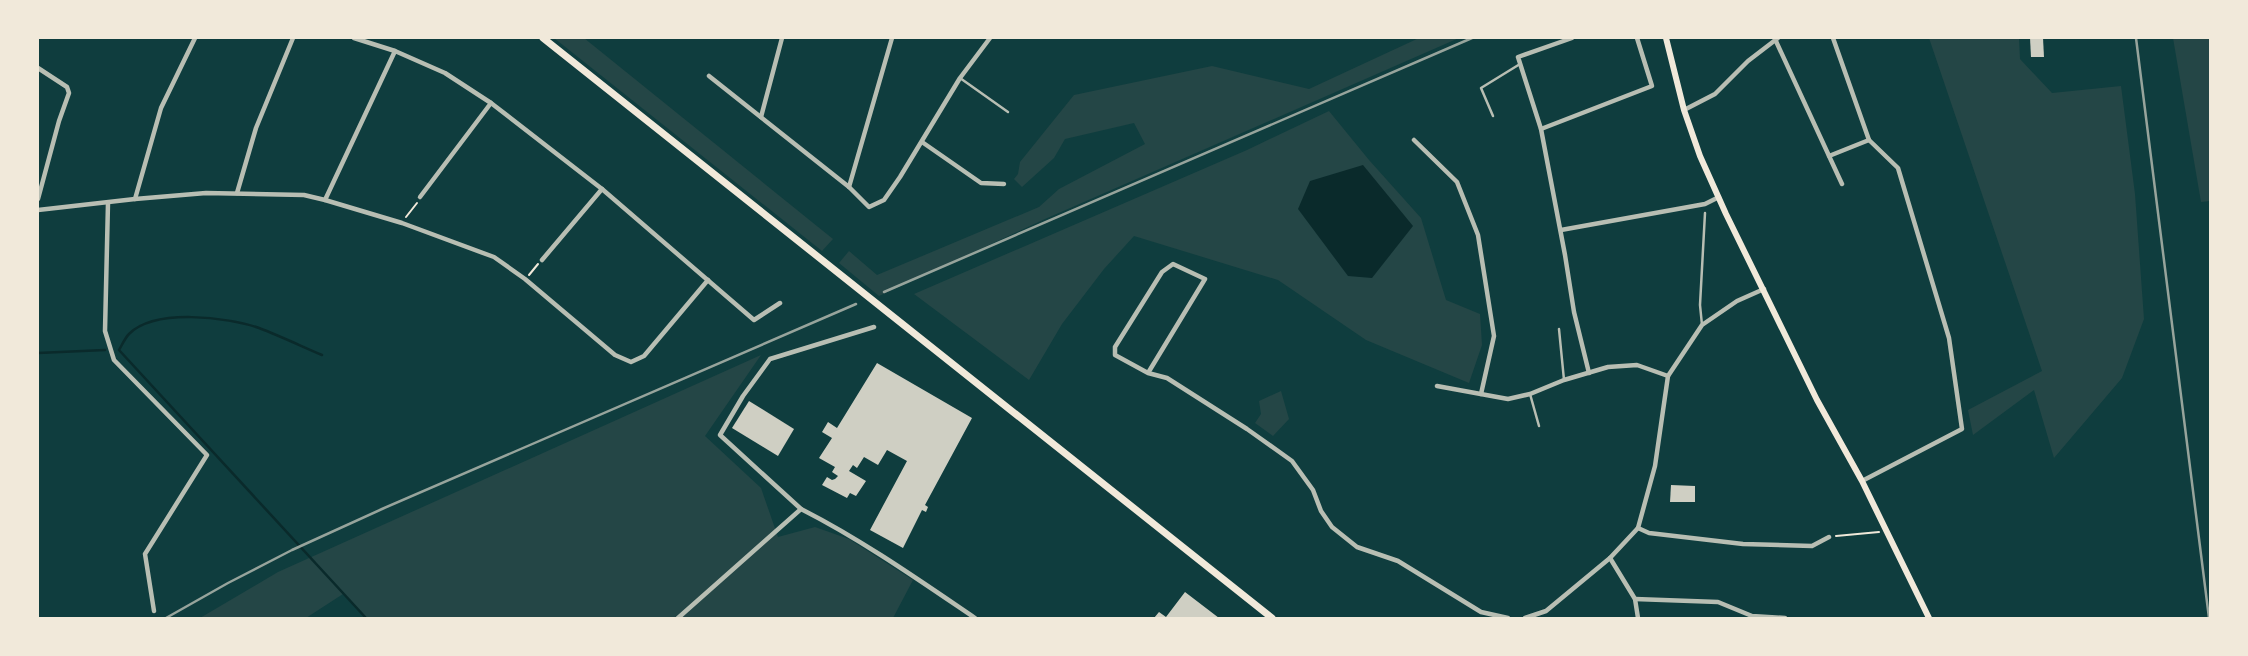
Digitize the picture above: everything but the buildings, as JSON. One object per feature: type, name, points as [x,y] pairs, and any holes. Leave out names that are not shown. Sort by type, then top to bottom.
[{"type":"main road","points":[[543,38],[1272,618]]},
{"type":"main road","points":[[1666,38],[1684,110],[1700,156],[1817,400],[1862,481],[1929,618]]},
{"type":"street","points":[[135,199],[161,108],[195,38]]},
{"type":"street","points":[[236,194],[256,128],[293,38]]},
{"type":"street","points":[[354,38],[395,51],[445,73],[491,103],[602,190],[754,320],[780,303]]},
{"type":"street","points":[[761,117],[782,38]]},
{"type":"street","points":[[849,187],[892,38]]},
{"type":"street","points":[[709,76],[849,187],[869,206],[884,200],[922,142],[960,78],[990,38]]},
{"type":"street","points":[[1572,38],[1518,57],[1540,129],[1574,312],[1589,373]]},
{"type":"street","points":[[1540,129],[1652,86],[1637,38]]},
{"type":"street","points":[[1684,110],[1715,94],[1748,62],[1777,38],[1842,184]]},
{"type":"street","points":[[1833,38],[1869,140],[1898,168],[1949,338],[1962,429],[1862,481]]},
{"type":"street","points":[[325,200],[395,51]]},
{"type":"street","points":[[38,68],[67,86],[69,93],[59,121],[38,199]]},
{"type":"street","points":[[420,197],[491,103]]},
{"type":"street","points":[[1414,140],[1457,182],[1478,234],[1494,336],[1481,394]]},
{"type":"street","points":[[1829,156],[1869,140]]},
{"type":"street","points":[[922,142],[981,183],[1004,184]]},
{"type":"street","points":[[542,260],[602,190]]},
{"type":"street","points":[[38,210],[206,193],[304,195],[325,200],[402,223],[494,256],[615,355],[631,362],[640,360],[708,280]]},
{"type":"street","points":[[1560,230],[1705,204],[1719,197]]},
{"type":"street","points":[[108,203],[104,331],[114,360],[207,455],[145,554],[154,611]]},
{"type":"street","points":[[1148,373],[1205,279],[1174,264],[1162,272],[1115,346],[1115,354],[1148,373],[1167,378],[1247,429],[1292,461],[1313,490],[1320,512],[1332,527],[1357,547],[1398,561],[1481,612],[1508,618]]},
{"type":"street","points":[[1525,618],[1546,611],[1610,558],[1638,528],[1655,466],[1668,376],[1702,325],[1737,301],[1764,289]]},
{"type":"street","points":[[874,327],[770,359],[743,396],[720,435],[801,509],[831,524],[918,578],[975,618]]},
{"type":"street","points":[[1437,386],[1508,398],[1530,394],[1564,380],[1608,367],[1637,365],[1668,376]]},
{"type":"street","points":[[678,618],[801,509]]},
{"type":"street","points":[[1638,528],[1649,533],[1744,544],[1812,546],[1829,537]]},
{"type":"street","points":[[1610,558],[1635,599],[1638,618]]},
{"type":"street","points":[[1635,599],[1718,602],[1752,616],[1785,618]]},
{"type":"lane","points":[[1493,116],[1481,88],[1520,64]]},
{"type":"lane","points":[[960,78],[1008,112]]},
{"type":"lane","points":[[1702,325],[1700,305],[1705,213]]},
{"type":"lane","points":[[1559,329],[1564,380]]},
{"type":"lane","points":[[1530,394],[1539,426]]},
{"type":"path","points":[[402,223],[420,197]]},
{"type":"path","points":[[525,280],[542,260]]},
{"type":"path","points":[[1829,537],[1886,531]]},
{"type":"shaded area","points":[[554,38],[584,38],[833,239],[822,251]]},
{"type":"shaded area","points":[[1419,38],[1459,38],[1045,219],[879,296],[839,263],[849,251],[877,275],[1039,207],[1059,189],[1145,144],[1134,123],[1065,139],[1054,158],[1022,187],[1014,179],[1018,174],[1020,162],[1074,95],[1212,66],[1309,89]]},
{"type":"shaded area","points":[[1929,38],[2019,38],[2020,59],[2052,93],[2121,86],[2135,194],[2144,319],[2122,378],[2054,458],[2034,390],[1973,435],[1968,410],[2042,371]]},
{"type":"shaded area","points":[[2173,38],[2210,38],[2210,201],[2201,202]]},
{"type":"shaded area","points":[[1329,111],[1369,160],[1421,218],[1446,300],[1480,314],[1482,345],[1469,383],[1366,340],[1278,280],[1134,236],[1104,269],[1062,324],[1029,380],[914,294],[1247,150]]},
{"type":"shaded area","points":[[1363,165],[1413,226],[1372,278],[1348,276],[1298,209],[1310,181]]},
{"type":"shaded area","points":[[761,355],[705,436],[761,488],[778,537],[815,527],[849,539],[913,580],[893,618],[366,618],[343,594],[306,618],[200,618],[278,572]]},
{"type":"shaded area","points":[[1281,391],[1289,419],[1273,436],[1255,423],[1261,414],[1259,401]]},
{"type":"waterway","points":[[322,355],[259,328],[211,318],[192,317],[173,318],[141,326],[129,334],[119,350],[366,618]]},
{"type":"waterway","points":[[38,353],[105,350]]},
{"type":"railway","points":[[884,292],[1472,38]]},
{"type":"railway","points":[[2136,38],[2209,618]]},
{"type":"railway","points":[[166,618],[292,550],[382,509],[856,304]]}]
